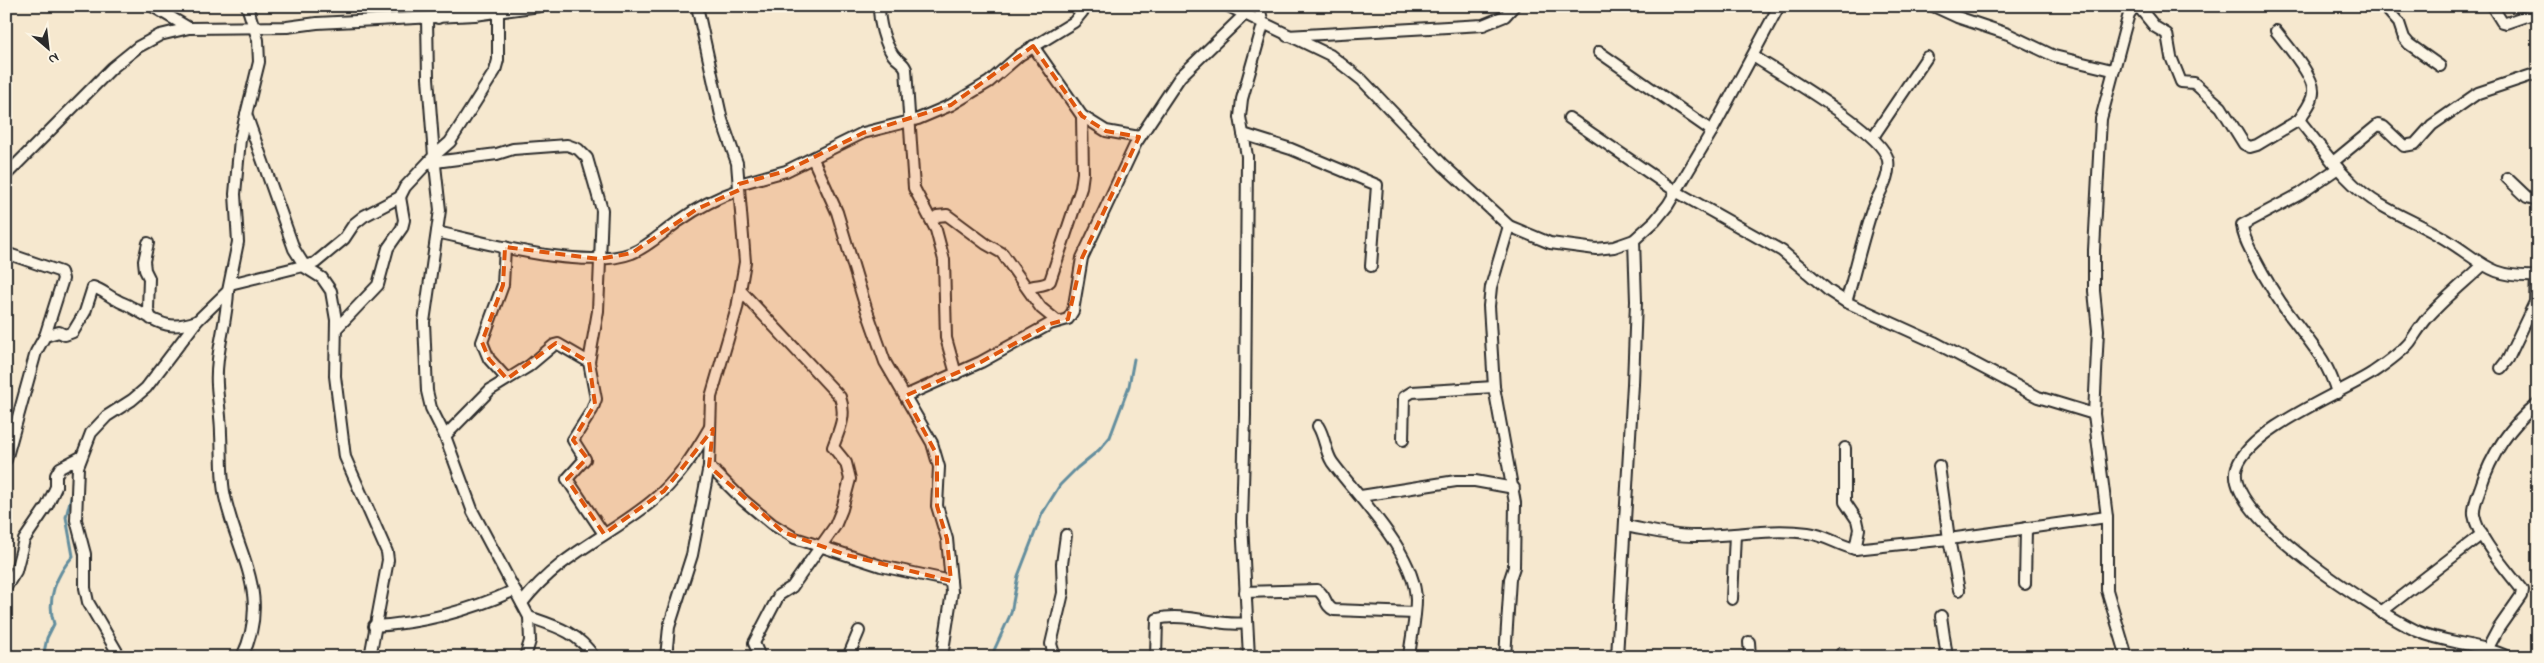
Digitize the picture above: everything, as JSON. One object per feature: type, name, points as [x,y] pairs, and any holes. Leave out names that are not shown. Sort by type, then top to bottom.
[{"type":"street","points":[[152,6],[189,28]]},
{"type":"street","points":[[242,657],[253,626],[254,605],[244,556],[224,491],[217,383],[219,346],[228,312],[229,288],[238,242],[235,208],[240,139],[259,62],[258,40],[247,6]]},
{"type":"street","points":[[438,6],[438,18]]},
{"type":"street","points":[[6,176],[68,111],[126,55],[148,40],[189,28],[287,27],[317,23],[438,18],[540,6]]},
{"type":"street","points":[[666,657],[669,627],[689,568],[709,466],[710,397],[741,291],[744,237],[737,163],[722,120],[697,6]]},
{"type":"street","points":[[880,6],[880,25],[892,54],[903,63],[906,69],[908,122],[914,188],[932,221],[944,260],[946,338],[956,374]]},
{"type":"street","points":[[437,232],[505,247],[599,259],[632,253],[697,209],[739,187],[786,171],[863,133],[908,122],[951,105],[989,82],[1033,46],[1074,22],[1087,6]]},
{"type":"street","points":[[1228,6],[1286,36],[1330,55],[1362,80],[1443,165],[1509,226],[1550,243],[1596,249],[1614,247],[1634,240],[1655,221],[1677,192],[1779,6]]},
{"type":"street","points":[[1250,657],[1242,522],[1246,415],[1246,156],[1240,118],[1242,99],[1264,25],[1259,6]]},
{"type":"street","points":[[1286,36],[1483,25],[1505,16],[1514,6]]},
{"type":"street","points":[[2128,657],[2108,590],[2107,517],[2094,414],[2098,330],[2094,291],[2095,222],[2101,119],[2112,70],[2129,14],[2137,6],[2155,27],[2168,34],[2171,57],[2180,82],[2194,84],[2221,107],[2244,144],[2250,147],[2257,145],[2299,120],[2312,99],[2313,88],[2296,57],[2276,32]]},
{"type":"street","points":[[2384,6],[2399,23],[2410,44],[2440,66]]},
{"type":"street","points":[[2492,6],[2502,22],[2506,23],[2538,12]]},
{"type":"street","points":[[1938,7],[2008,34],[2054,56],[2112,70]]},
{"type":"street","points":[[120,657],[91,608],[85,588],[85,554],[76,510],[78,467],[91,433],[98,424],[146,388],[197,321],[229,288],[315,264],[344,238],[354,224],[364,216],[400,197],[405,187],[450,142],[495,71],[498,60],[498,12]]},
{"type":"street","points":[[905,396],[956,374],[1057,322],[1068,319],[1073,311],[1082,258],[1139,137],[1180,77],[1244,15]]},
{"type":"street","points":[[427,18],[428,78],[440,210],[426,296],[423,336],[428,399],[445,436],[476,519],[528,617],[530,641],[525,657]]},
{"type":"street","points":[[1033,46],[1082,116],[1106,131],[1139,137]]},
{"type":"street","points":[[1599,52],[1712,131]]},
{"type":"street","points":[[1753,56],[1873,137],[1883,148],[1888,160],[1886,179],[1872,210],[1846,302]]},
{"type":"street","points":[[1873,137],[1927,57]]},
{"type":"street","points":[[2337,393],[2332,374],[2321,354],[2293,320],[2263,277],[2244,237],[2242,225],[2300,194],[2336,165],[2378,125],[2384,127],[2404,146],[2416,144],[2432,125],[2478,93],[2538,73]]},
{"type":"street","points":[[246,114],[294,249],[306,268],[322,278],[331,292],[336,329],[335,376],[344,457],[387,552],[388,560],[374,626],[370,657]]},
{"type":"street","points":[[1028,288],[1050,282],[1081,188],[1083,173],[1082,116]]},
{"type":"street","points":[[1568,118],[1677,192],[1782,251],[1814,280],[1846,302],[1927,338],[2038,397],[2094,414]]},
{"type":"street","points":[[2299,120],[2336,165],[2380,205],[2446,239],[2483,266],[2500,274],[2537,276],[2535,302],[2508,359],[2501,368]]},
{"type":"street","points":[[1242,134],[1291,149],[1377,185],[1371,266]]},
{"type":"street","points":[[434,159],[498,154],[513,148],[567,145],[578,149],[587,158],[602,210],[597,318],[589,362],[596,399],[592,410],[573,440],[585,459],[568,479],[604,534]]},
{"type":"street","points":[[813,159],[837,212],[866,308],[885,362],[932,443],[938,461],[940,481],[937,506],[948,539],[951,581],[951,602],[942,657]]},
{"type":"street","points":[[2506,178],[2527,197],[2538,200]]},
{"type":"street","points":[[336,329],[378,284],[388,248],[402,228],[404,220],[400,197]]},
{"type":"street","points":[[932,221],[937,216],[947,215],[959,222],[986,244],[1002,253],[1041,308],[1057,322]]},
{"type":"street","points":[[1506,657],[1510,579],[1514,567],[1514,488],[1494,387],[1489,326],[1491,287],[1509,226]]},
{"type":"street","points":[[1617,657],[1635,310],[1634,240]]},
{"type":"street","points":[[148,243],[144,260],[145,270],[149,278],[148,310],[151,319]]},
{"type":"street","points":[[505,247],[504,285],[482,342],[489,359],[507,379]]},
{"type":"street","points":[[6,253],[61,272],[63,279],[50,326],[31,364],[6,460]]},
{"type":"street","points":[[2483,266],[2429,315],[2400,353],[2373,373],[2270,431],[2242,458],[2237,467],[2236,478],[2238,488],[2253,512],[2278,537],[2362,600],[2381,612],[2440,640],[2488,648],[2508,657]]},
{"type":"street","points":[[45,336],[59,332],[65,335],[73,332],[86,312],[93,286],[106,291],[116,300],[129,305],[151,319],[169,326],[186,325],[197,321]]},
{"type":"street","points":[[741,291],[779,329],[800,357],[836,392],[842,403],[842,429],[833,447],[846,463],[850,484],[835,526],[792,588],[778,595],[769,610],[754,643],[760,657]]},
{"type":"street","points":[[445,436],[490,390],[529,366],[556,344],[589,362]]},
{"type":"street","points":[[1403,440],[1404,397],[1412,392],[1494,387]]},
{"type":"street","points":[[2488,648],[2521,596],[2522,590],[2482,534],[2474,515],[2475,505],[2488,466],[2499,446],[2513,428],[2538,404]]},
{"type":"street","points":[[522,603],[536,585],[563,560],[652,501],[678,477],[692,458],[710,426]]},
{"type":"street","points":[[1318,426],[1331,460],[1361,496],[1406,564],[1415,588],[1415,613],[1409,657]]},
{"type":"street","points":[[1845,448],[1845,502],[1856,520],[1858,529],[1855,549]]},
{"type":"street","points":[[6,587],[16,571],[24,540],[47,506],[56,487],[56,475],[60,468],[81,456]]},
{"type":"street","points":[[709,466],[743,500],[778,528],[794,538],[916,575],[951,581]]},
{"type":"street","points":[[1939,466],[1949,539],[1959,590]]},
{"type":"street","points":[[1361,496],[1456,482],[1476,481],[1514,488]]},
{"type":"street","points":[[1625,526],[1677,536],[1735,534],[1770,530],[1810,533],[1828,538],[1841,546],[1855,549],[1949,539],[2107,517]]},
{"type":"street","points":[[2025,584],[2026,528]]},
{"type":"street","points":[[1732,599],[1735,534]]},
{"type":"street","points":[[2381,612],[2482,534]]},
{"type":"street","points":[[1054,657],[1051,644],[1063,593],[1062,564],[1066,535]]},
{"type":"street","points":[[374,626],[433,620],[486,603],[515,590]]},
{"type":"street","points":[[1245,592],[1318,590],[1323,593],[1328,606],[1334,610],[1415,613]]},
{"type":"street","points":[[1940,616],[1947,657]]},
{"type":"street","points":[[528,617],[571,633],[588,647],[594,657]]},
{"type":"street","points":[[1156,657],[1157,619],[1192,620],[1228,625],[1247,623]]},
{"type":"street","points":[[848,657],[859,631]]},
{"type":"street","points":[[1749,642],[1750,657]]},
{"type":"highlighted area","points":[[1033,46],[1082,116],[1106,131],[1139,137],[1082,258],[1068,319],[1050,324],[981,362],[905,396],[937,455],[937,506],[947,539],[951,581],[843,554],[783,532],[709,466],[713,429],[664,491],[604,534],[567,479],[587,458],[573,440],[595,404],[589,362],[556,343],[507,379],[489,359],[482,342],[503,285],[505,247],[599,259],[632,253],[697,209],[739,190],[739,184],[786,171],[863,133],[951,105]]},
{"type":"waterway","points":[[991,657],[1011,613],[1018,576],[1042,514],[1060,485],[1099,450],[1110,437],[1129,386],[1134,359]]},
{"type":"waterway","points":[[43,657],[47,638],[54,624],[51,606],[54,588],[62,571],[73,556],[66,517],[73,489]]}]
